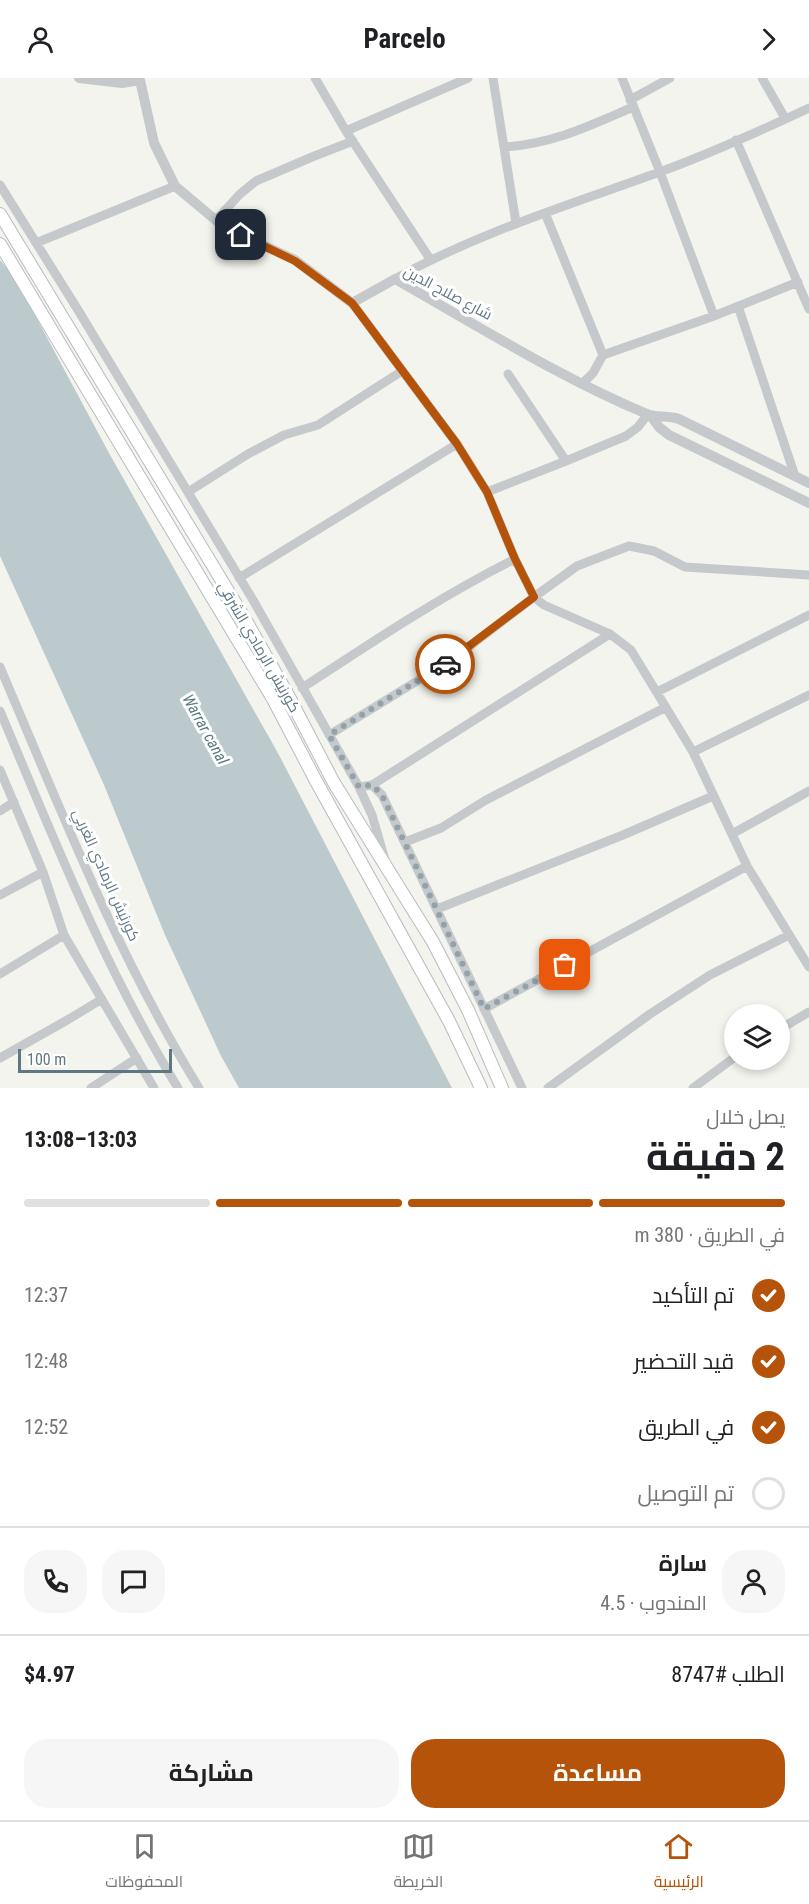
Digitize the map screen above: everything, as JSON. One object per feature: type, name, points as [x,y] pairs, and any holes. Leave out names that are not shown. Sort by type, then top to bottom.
[{"type":"main road","name":"كورنيش الرمادي الشرقي","points":[[0,214],[245,619],[334,783],[433,942],[468,1010],[502,1088]]},
{"type":"main road","name":"كورنيش الرمادي الشرقي","points":[[0,244],[273,699],[449,1021],[481,1088]]},
{"type":"main road","points":[[449,1021],[468,1010]]},
{"type":"street","points":[[79,78],[122,83],[142,79],[154,143],[174,186],[224,227],[295,261],[352,303],[457,444],[487,492],[515,559],[534,597],[544,605],[610,634],[631,650],[693,752],[747,866],[809,967]]},
{"type":"street","points":[[315,78],[346,131],[430,259]]},
{"type":"street","points":[[346,131],[468,78]]},
{"type":"street","points":[[493,78],[516,223]]},
{"type":"street","points":[[622,78],[714,316]]},
{"type":"street","points":[[504,147],[523,146],[559,138],[631,104],[670,78]]},
{"type":"street","points":[[762,78],[785,118]]},
{"type":"street","points":[[394,279],[430,259],[516,223],[660,172],[785,118],[808,111]]},
{"type":"street","points":[[736,140],[809,309]]},
{"type":"street","points":[[216,220],[256,181],[353,141]]},
{"type":"street","points":[[0,185],[240,578],[359,787],[378,833],[387,868]]},
{"type":"street","points":[[36,243],[174,186]]},
{"type":"street","points":[[544,213],[603,355]]},
{"type":"street","name":"شارع صلاح الدين","points":[[352,303],[394,279],[582,384],[650,415],[679,419],[809,483]]},
{"type":"street","points":[[582,384],[593,373],[603,355],[714,316],[798,282]]},
{"type":"street","points":[[738,306],[795,476]]},
{"type":"street","points":[[188,492],[248,454],[284,435],[318,425],[402,371]]},
{"type":"street","points":[[508,374],[566,461]]},
{"type":"street","points":[[487,492],[632,432],[650,415]]},
{"type":"street","name":"شارع صلاح الدين","points":[[650,415],[669,435],[809,503]]},
{"type":"street","points":[[240,578],[457,444]]},
{"type":"street","points":[[329,735],[453,659],[577,566],[629,546],[654,551],[685,567],[809,575]]},
{"type":"street","points":[[302,688],[434,603],[515,559]]},
{"type":"street","points":[[657,692],[809,615]]},
{"type":"street","points":[[359,787],[372,785],[610,634]]},
{"type":"street","name":"كورنيش الرمادي الغربي","points":[[0,667],[93,886],[137,978],[199,1088]]},
{"type":"street","points":[[693,752],[809,695]]},
{"type":"street","points":[[405,842],[441,828],[486,800],[666,707]]},
{"type":"street","points":[[0,711],[99,941],[146,1033],[178,1088]]},
{"type":"street","points":[[0,770],[43,872],[64,935],[154,1088]]},
{"type":"street","points":[[372,785],[382,795],[522,1088]]},
{"type":"street","points":[[732,834],[809,791]]},
{"type":"street","points":[[437,909],[714,796]]},
{"type":"street","points":[[0,811],[14,802]]},
{"type":"street","points":[[44,815],[60,807]]},
{"type":"street","points":[[484,1009],[747,866]]},
{"type":"street","points":[[0,895],[43,872]]},
{"type":"street","points":[[0,974],[64,935]]},
{"type":"street","points":[[548,1088],[650,1014],[710,975],[789,935]]},
{"type":"street","points":[[0,1058],[102,999]]},
{"type":"street","points":[[790,1023],[809,1012]]},
{"type":"street","points":[[91,1088],[137,1058]]},
{"type":"street","points":[[693,1088],[724,1065]]},
{"type":"water","name":"Warrar canal","points":[[0,260],[15,278],[109,453],[279,755],[452,1088],[239,1088],[221,1056],[165,935],[104,785],[0,556]]},
{"type":"way so far","points":[[445,664],[329,735],[359,787],[372,785],[382,795],[484,1009],[565,965]]},
{"type":"route","points":[[241,235],[295,261],[352,303],[457,444],[487,492],[515,559],[534,597],[445,664]]}]
